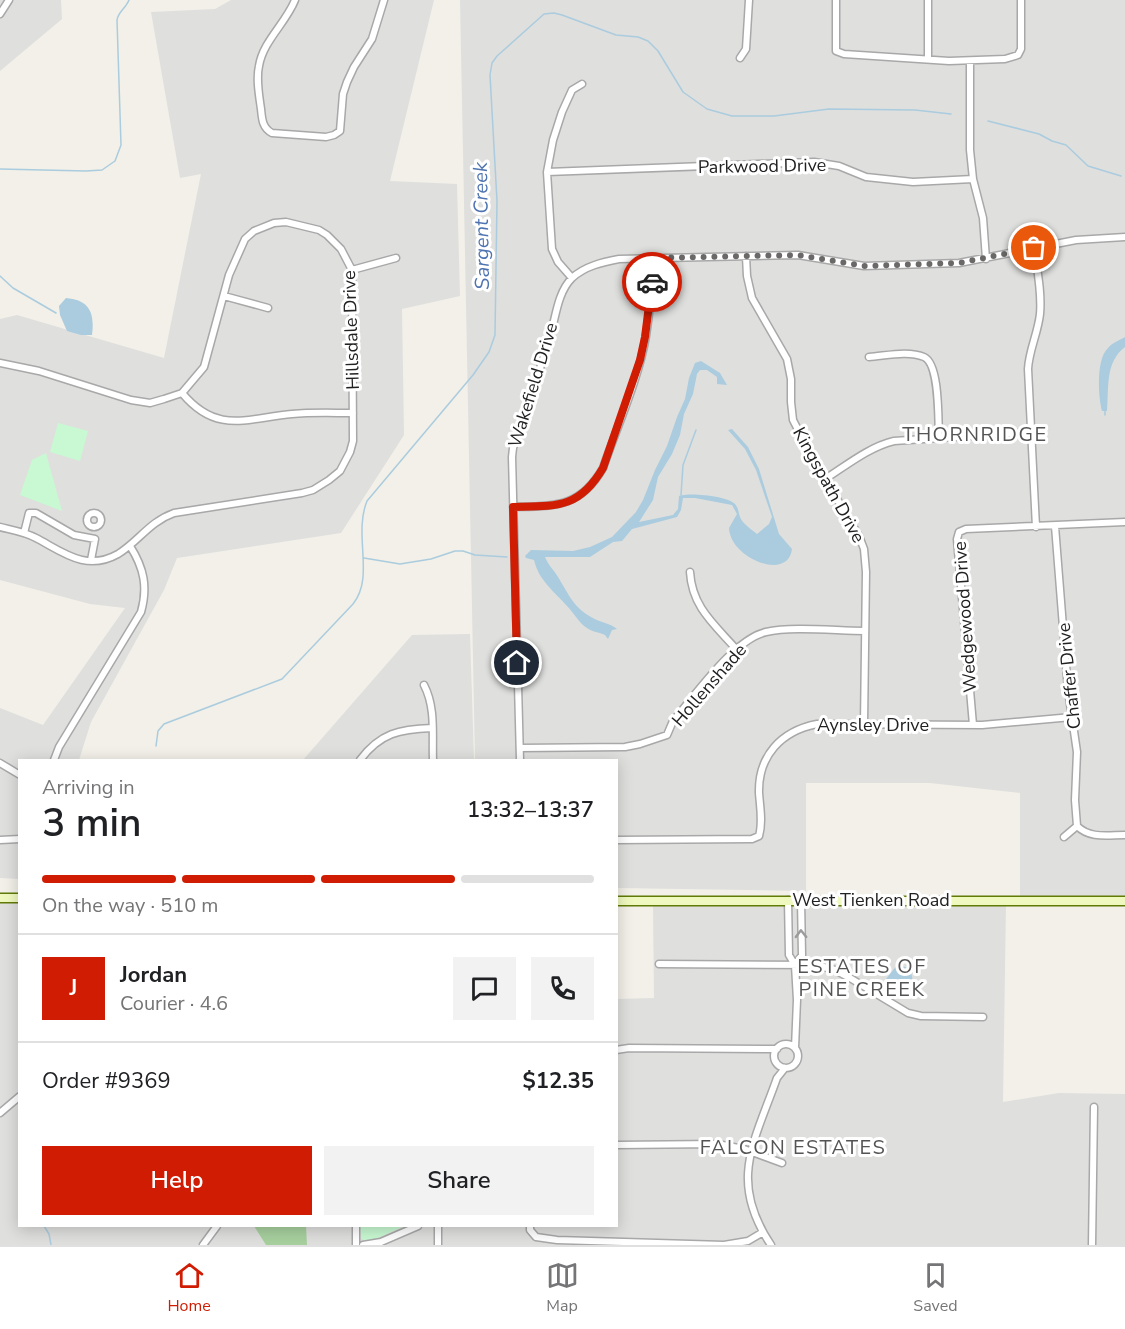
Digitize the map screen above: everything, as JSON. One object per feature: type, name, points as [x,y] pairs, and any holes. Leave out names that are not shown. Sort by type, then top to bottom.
[{"type":"street","points":[[0,14],[9,0]]},
{"type":"street","points":[[295,0],[290,12],[266,47],[258,68],[264,126],[268,131],[282,135],[326,137],[338,133],[342,122],[343,94],[347,82],[372,39],[384,0]]},
{"type":"street","points":[[740,58],[746,49],[749,0]]},
{"type":"street","points":[[836,0],[836,51],[844,54],[969,61],[1005,59],[1018,55],[1021,49],[1021,0]]},
{"type":"street","points":[[928,0],[928,58]]},
{"type":"street","points":[[969,61],[969,150],[973,180],[980,202],[986,259]]},
{"type":"street","points":[[582,84],[572,90],[562,112],[553,140],[547,172],[552,249],[558,262],[572,278],[588,267],[603,262],[652,258],[798,255],[864,266],[959,263],[1076,240],[1125,237]]},
{"type":"street","name":"Parkwood Drive","points":[[547,172],[814,162],[839,166],[866,177],[895,178],[913,182],[973,180]]},
{"type":"street","name":"Hillsdale Drive","points":[[0,528],[35,537],[72,558],[91,560],[113,556],[130,546],[155,521],[174,513],[303,493],[323,485],[340,471],[353,441],[352,270],[346,257],[327,235],[309,226],[286,222],[274,223],[254,231],[245,239],[229,275],[204,367],[182,393]]},
{"type":"street","points":[[1034,248],[1041,301],[1036,335],[1028,359],[1036,527]]},
{"type":"street","name":"Kingspath Drive","points":[[746,256],[747,276],[752,298],[787,359],[791,379],[790,402],[793,420],[859,536],[864,549],[866,572],[864,724]]},
{"type":"street","points":[[352,270],[396,258]]},
{"type":"street","points":[[513,507],[561,505],[586,492],[603,468],[640,360],[652,283],[652,258]]},
{"type":"street","name":"Wakefield Drive","points":[[520,759],[513,448],[551,332],[556,309],[572,278]]},
{"type":"street","points":[[224,296],[268,308]]},
{"type":"street","points":[[868,357],[913,354],[925,357],[930,362],[935,374],[939,437]]},
{"type":"street","points":[[0,363],[39,371],[140,402],[150,403],[182,393],[199,410],[220,420],[236,421],[293,414],[353,413]]},
{"type":"street","points":[[825,479],[882,444],[939,437],[1030,432]]},
{"type":"street","points":[[24,533],[29,513],[36,513],[74,535],[95,539]]},
{"type":"street","name":"Wedgewood Drive","points":[[973,725],[957,539],[959,532],[1125,522]]},
{"type":"street","points":[[91,560],[98,525]]},
{"type":"street","name":"Chaffer Drive","points":[[1055,526],[1068,690],[1077,752],[1075,800],[1077,826]]},
{"type":"street","points":[[54,759],[59,747],[141,612],[145,592],[143,574],[130,546]]},
{"type":"street","points":[[690,572],[695,600],[736,649]]},
{"type":"street","name":"Hollenshade","points":[[520,748],[626,747],[667,735],[674,721],[736,649],[754,636],[779,630],[864,632]]},
{"type":"street","points":[[424,685],[432,707],[433,759]]},
{"type":"street","name":"Aynsley Drive","points":[[618,840],[752,839],[759,836],[761,828],[759,790],[761,774],[769,753],[776,743],[803,727],[817,724],[973,725],[1072,717]]},
{"type":"street","points":[[361,759],[370,747],[387,735],[432,728]]},
{"type":"street","points":[[0,764],[18,774]]},
{"type":"street","points":[[1065,837],[1077,826],[1084,833],[1093,835],[1125,835]]},
{"type":"street","points":[[0,840],[18,839]]},
{"type":"street","points":[[0,898],[18,898]]},
{"type":"street","points":[[777,1078],[785,1068],[796,1063],[798,1056],[795,1048],[797,1000],[795,965],[789,955],[788,900]]},
{"type":"street","points":[[795,965],[802,955],[801,900]]},
{"type":"street","name":"West Tienken Road","points":[[618,901],[1125,901]]},
{"type":"street","points":[[659,964],[816,965],[834,970],[908,1013],[921,1016],[982,1017]]},
{"type":"street","points":[[618,1050],[777,1049],[785,1044],[795,1032]]},
{"type":"street","points":[[785,1044],[795,1048]]},
{"type":"street","points":[[766,1049],[774,1056],[778,1065],[777,1078],[751,1152],[747,1171],[747,1192],[753,1212],[771,1245]]},
{"type":"street","points":[[774,1056],[777,1049]]},
{"type":"street","points":[[778,1065],[785,1068]]},
{"type":"street","points":[[0,1113],[18,1098]]},
{"type":"street","points":[[1092,1245],[1094,1107]]},
{"type":"street","points":[[618,1145],[717,1144],[734,1146],[782,1163]]},
{"type":"street","points":[[203,1245],[216,1227]]},
{"type":"street","points":[[356,1227],[356,1245]]},
{"type":"street","points":[[363,1245],[381,1242],[416,1227]]},
{"type":"street","points":[[438,1227],[438,1245]]},
{"type":"street","points":[[530,1228],[536,1237],[545,1239],[724,1245],[748,1241],[763,1232]]},
{"type":"shaded area","points":[[0,0],[61,0],[62,19],[0,71]]},
{"type":"shaded area","points":[[231,0],[434,0],[390,181],[457,184],[460,296],[402,309],[404,435],[341,533],[177,558],[164,590],[91,722],[79,759],[18,759],[18,879],[0,878],[0,708],[43,725],[125,608],[90,604],[0,580],[0,319],[17,315],[164,358],[201,174],[180,178],[151,12],[215,9]]},
{"type":"shaded area","name":"THORNRIDGE","points":[[460,0],[1125,0],[1125,896],[1020,896],[1020,793],[930,783],[806,783],[806,891],[618,888],[618,759],[475,759]]},
{"type":"shaded area","points":[[470,634],[474,759],[304,759],[412,635]]},
{"type":"shaded area","name":"FALCON ESTATES","points":[[0,903],[18,903],[18,1227],[618,1227],[618,999],[654,998],[653,904],[805,907],[1006,903],[1003,1102],[1059,1093],[1125,1094],[1125,1245],[0,1245]]},
{"type":"green space","points":[[58,423],[88,431],[80,461],[50,452]]},
{"type":"green space","points":[[46,453],[62,511],[20,495],[32,460]]},
{"type":"green space","points":[[255,1227],[306,1227],[307,1245],[266,1245]]},
{"type":"green space","points":[[360,1227],[402,1227],[378,1238],[365,1241],[361,1238]]},
{"type":"water","points":[[66,298],[80,301],[89,309],[93,327],[92,335],[67,331],[59,306]]},
{"type":"water","points":[[1125,337],[1125,347],[1114,360],[1109,376],[1107,411],[1102,411],[1099,387],[1101,360],[1110,346]]},
{"type":"water","points":[[701,361],[720,373],[727,385],[717,384],[717,377],[707,370],[700,370],[697,374],[680,435],[658,477],[653,500],[639,522],[673,515],[678,509],[679,496],[691,494],[731,501],[735,504],[743,522],[757,534],[769,524],[772,517],[756,470],[745,449],[728,430],[732,429],[748,447],[759,469],[779,534],[792,549],[788,559],[781,564],[771,565],[748,557],[732,539],[729,528],[737,514],[732,505],[683,498],[677,517],[632,529],[622,541],[613,542],[590,557],[545,557],[580,609],[594,619],[617,629],[612,630],[608,639],[605,635],[581,623],[543,580],[534,560],[525,556],[531,550],[573,551],[590,547],[612,537],[636,512],[667,446],[685,399],[695,363]]},
{"type":"water","points":[[897,965],[909,968],[912,985],[908,995],[889,985],[886,979]]},
{"type":"waterway","points":[[0,169],[102,170],[115,161],[121,145],[117,20],[129,0]]},
{"type":"waterway","name":"Sargent Creek","points":[[156,746],[158,731],[164,724],[282,679],[353,604],[362,581],[362,528],[367,501],[473,375],[489,352],[495,335],[497,201],[490,75],[492,63],[497,56],[544,14],[562,15],[616,35],[638,37],[648,41],[658,51],[683,92],[707,109],[732,116],[774,116],[829,109],[915,110],[951,114]]},
{"type":"waterway","name":"Sargent Creek","points":[[988,121],[1039,134],[1066,145],[1088,166],[1121,176]]},
{"type":"waterway","points":[[0,276],[13,288],[56,313]]},
{"type":"waterway","points":[[681,495],[683,465],[696,430]]},
{"type":"waterway","points":[[364,558],[400,564],[431,559],[455,551],[507,557]]},
{"type":"waterway","points":[[45,1227],[51,1245]]},
{"type":"way so far","points":[[652,282],[652,258],[798,255],[864,266],[959,263],[1034,248]]},
{"type":"district","name":"THORNRIDGE","points":[[975,434]]},
{"type":"district","name":"ESTATES OF PINE CREEK","points":[[862,978]]},
{"type":"district","name":"FALCON ESTATES","points":[[793,1147]]},
{"type":"route","points":[[517,663],[513,507],[561,505],[586,492],[595,482],[603,468],[640,360],[652,282]]}]
